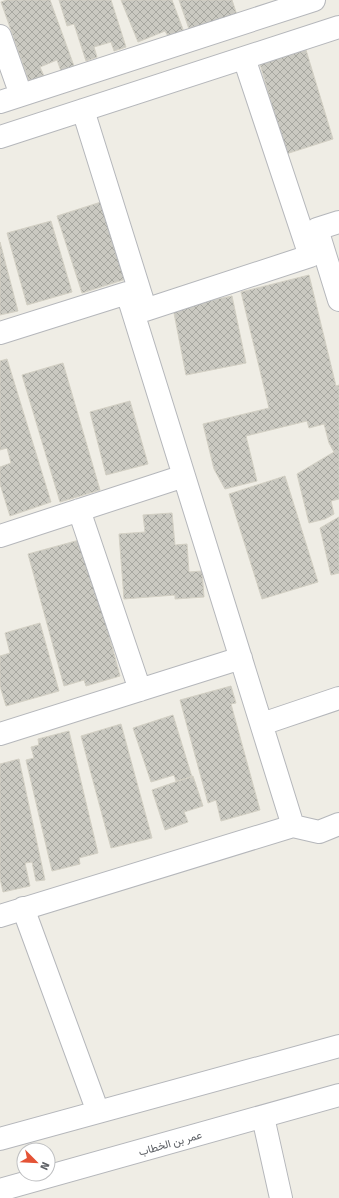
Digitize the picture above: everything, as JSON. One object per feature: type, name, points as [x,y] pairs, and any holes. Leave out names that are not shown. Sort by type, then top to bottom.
[{"type":"street","points":[[0,102],[314,0]]},
{"type":"street","points":[[0,137],[339,27]]},
{"type":"street","points":[[0,36],[21,95]]},
{"type":"street","points":[[244,58],[310,256]]},
{"type":"street","points":[[83,110],[146,310]]},
{"type":"street","points":[[316,229],[339,222]]},
{"type":"street","points":[[310,256],[316,229]]},
{"type":"street","points":[[316,229],[339,300]]},
{"type":"street","points":[[146,310],[310,256]]},
{"type":"street","points":[[127,293],[146,310]]},
{"type":"street","points":[[0,333],[127,293]]},
{"type":"street","points":[[127,293],[293,826]]},
{"type":"street","points":[[0,536],[184,476]]},
{"type":"street","points":[[79,510],[140,690]]},
{"type":"street","points":[[0,734],[241,658]]},
{"type":"street","points":[[262,724],[339,698]]},
{"type":"street","points":[[0,916],[293,826],[319,832],[339,824]]},
{"type":"street","points":[[23,908],[98,1112]]},
{"type":"street","points":[[0,1139],[339,1046]]},
{"type":"street","name":"عمر بن الخطاب","points":[[0,1190],[339,1095]]},
{"type":"street","points":[[263,1117],[281,1198]]},
{"type":"building","points":[[7,0],[50,0],[74,66],[61,71],[57,60],[40,67],[44,76],[29,81],[1,2]]},
{"type":"building","points":[[59,0],[111,0],[126,47],[114,51],[111,42],[94,47],[97,57],[86,61],[74,24],[67,26]]},
{"type":"building","points":[[121,0],[172,0],[184,32],[169,38],[165,31],[138,42]]},
{"type":"building","points":[[179,0],[232,0],[237,15],[190,32]]},
{"type":"building","points":[[306,50],[333,139],[286,154],[260,64]]},
{"type":"building","points":[[101,202],[126,279],[82,293],[57,216]]},
{"type":"building","points":[[51,221],[72,292],[27,305],[7,233]]},
{"type":"building","points":[[0,242],[18,311],[0,315]]},
{"type":"building","points":[[309,275],[336,386],[339,385],[339,499],[331,501],[334,514],[325,519],[309,523],[297,474],[334,452],[329,443],[324,424],[309,428],[307,421],[246,436],[257,481],[225,489],[214,469],[203,424],[269,408],[241,292]]},
{"type":"building","points":[[232,296],[246,363],[186,375],[173,308]]},
{"type":"building","points":[[7,359],[51,502],[10,516],[0,484],[0,467],[11,463],[7,448],[0,450],[0,361]]},
{"type":"building","points":[[63,363],[100,490],[60,502],[22,375]]},
{"type":"building","points":[[130,401],[148,464],[106,475],[90,412]]},
{"type":"building","points":[[285,476],[318,582],[262,599],[229,494]]},
{"type":"building","points":[[172,513],[175,545],[187,544],[189,572],[202,571],[204,597],[175,599],[175,595],[124,599],[119,534],[145,532],[143,515]]},
{"type":"building","points":[[339,517],[339,573],[331,575],[320,528]]},
{"type":"building","points":[[83,539],[120,676],[86,686],[84,680],[64,686],[28,554]]},
{"type":"building","points":[[40,623],[59,691],[6,706],[0,686],[0,656],[10,653],[5,633]]},
{"type":"building","points":[[231,686],[236,703],[231,704],[260,810],[221,821],[216,800],[208,803],[180,700]]},
{"type":"building","points":[[173,715],[192,777],[176,781],[174,775],[151,782],[133,728]]},
{"type":"building","points":[[121,724],[152,838],[111,848],[81,736]]},
{"type":"building","points":[[69,731],[98,853],[79,858],[80,864],[52,871],[26,760],[34,758],[31,747],[39,745],[38,739]]},
{"type":"building","points":[[19,759],[45,880],[36,881],[32,862],[25,863],[30,886],[3,892],[0,878],[0,764]]},
{"type":"building","points":[[193,776],[203,806],[184,812],[188,822],[165,830],[152,790]]}]
